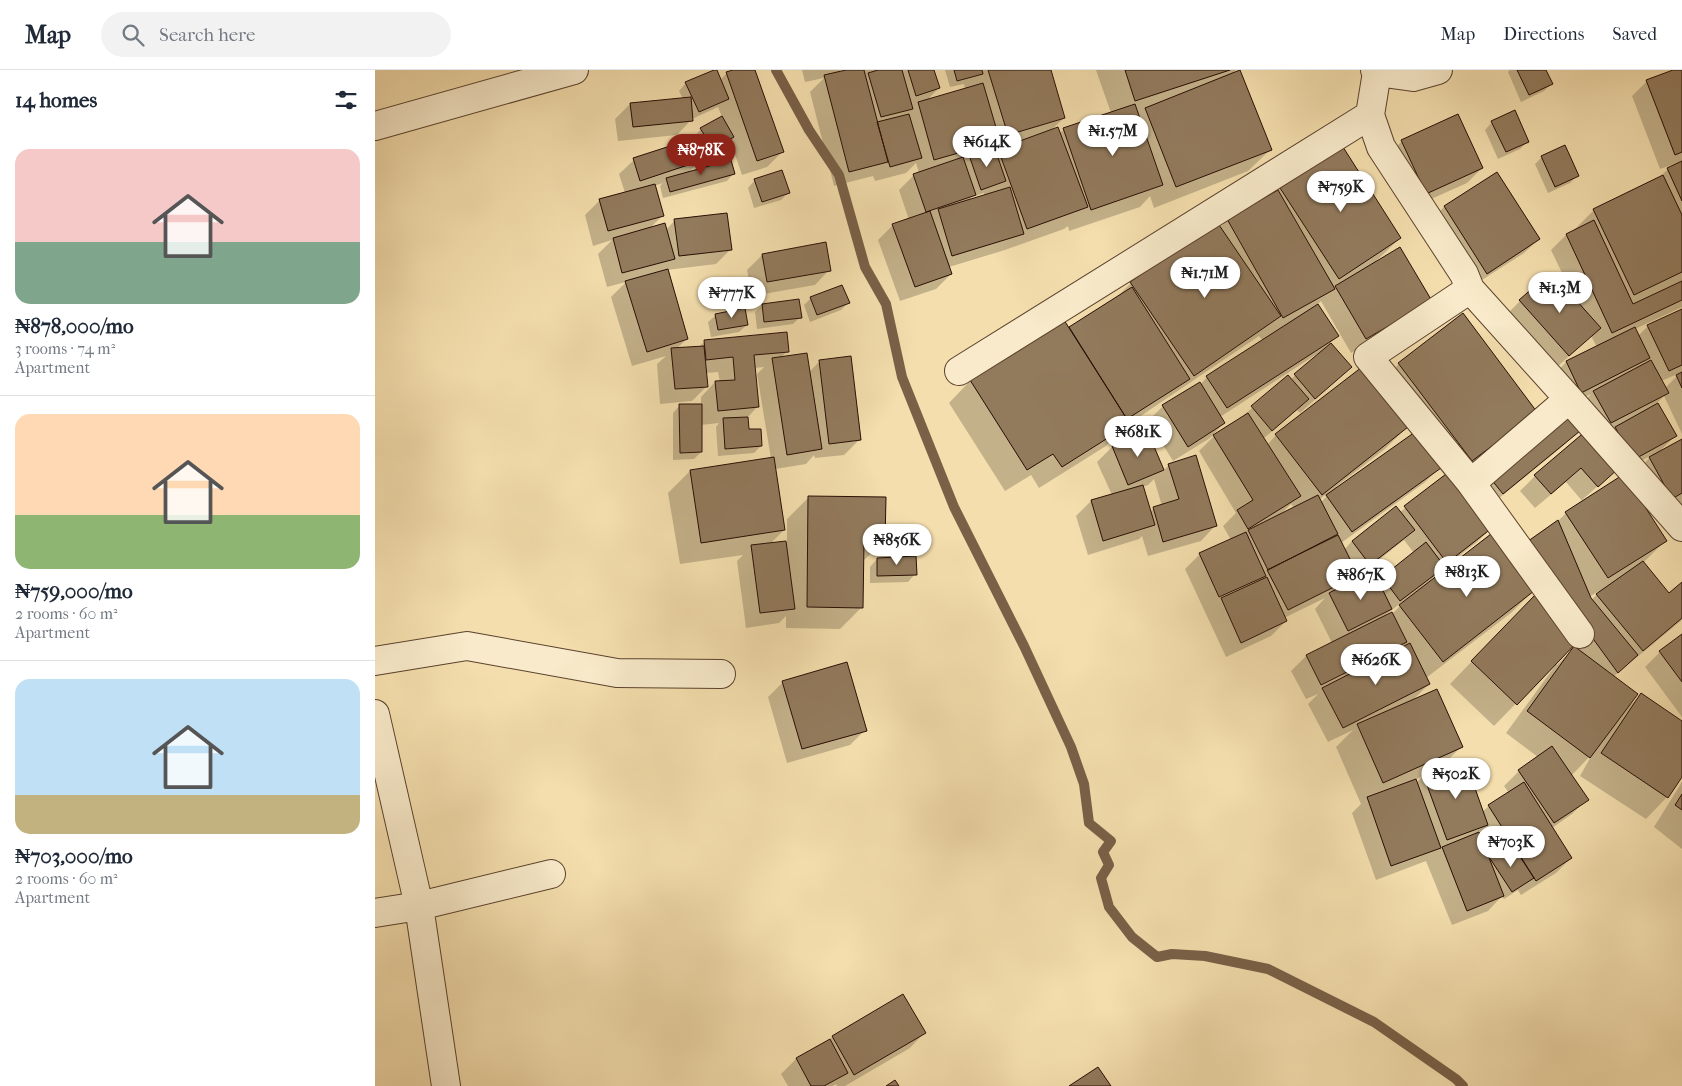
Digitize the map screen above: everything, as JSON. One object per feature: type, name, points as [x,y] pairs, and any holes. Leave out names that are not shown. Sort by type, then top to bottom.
[{"type":"street","points":[[375,126],[574,70]]},
{"type":"street","points":[[1438,70],[1413,77],[1376,71],[1370,115],[1381,147],[1464,274],[1470,289],[1682,528]]},
{"type":"street","points":[[959,371],[1370,115]]},
{"type":"street","points":[[1470,289],[1368,357],[1471,483],[1580,634]]},
{"type":"street","points":[[1471,483],[1569,399]]},
{"type":"street","points":[[375,661],[467,646],[617,674],[721,674]]},
{"type":"street","points":[[375,714],[419,906],[446,1086]]},
{"type":"street","points":[[375,912],[419,906],[551,874]]},
{"type":"building","points":[[717,70],[729,99],[699,112],[685,82]]},
{"type":"building","points":[[733,70],[755,70],[784,152],[757,161],[726,72]]},
{"type":"building","points":[[846,70],[864,70],[888,162],[849,172],[824,75]]},
{"type":"building","points":[[878,70],[902,70],[913,109],[881,117],[868,73]]},
{"type":"building","points":[[908,70],[934,70],[940,88],[916,96]]},
{"type":"building","points":[[954,70],[982,70],[983,74],[957,81]]},
{"type":"building","points":[[988,70],[1051,70],[1065,118],[1008,135]]},
{"type":"building","points":[[1125,70],[1230,70],[1135,101]]},
{"type":"building","points":[[1240,70],[1272,150],[1176,187],[1145,108]]},
{"type":"building","points":[[1517,70],[1546,70],[1553,84],[1529,95]]},
{"type":"building","points":[[1673,70],[1682,70],[1682,152],[1675,155],[1646,80]]},
{"type":"building","points":[[983,83],[1000,141],[934,160],[918,102]]},
{"type":"building","points":[[691,97],[693,121],[633,127],[630,103]]},
{"type":"building","points":[[1135,104],[1163,185],[1091,210],[1063,128]]},
{"type":"building","points":[[1515,110],[1529,142],[1506,152],[1491,121]]},
{"type":"building","points":[[909,114],[922,158],[890,167],[877,122]]},
{"type":"building","points":[[1458,114],[1483,168],[1426,194],[1401,140]]},
{"type":"building","points":[[722,116],[734,137],[713,149],[700,128]]},
{"type":"building","points":[[1058,127],[1088,207],[1027,229],[998,149]]},
{"type":"building","points":[[695,138],[703,160],[640,181],[633,158]]},
{"type":"building","points":[[1565,145],[1579,176],[1555,187],[1541,156]]},
{"type":"building","points":[[994,146],[1006,181],[981,190],[969,155]]},
{"type":"building","points":[[1343,147],[1401,238],[1339,279],[1280,188]]},
{"type":"building","points":[[963,157],[976,195],[926,212],[913,174]]},
{"type":"building","points":[[731,160],[735,174],[670,192],[666,178]]},
{"type":"building","points":[[1682,161],[1682,201],[1667,168]]},
{"type":"building","points":[[782,170],[790,193],[762,202],[754,179]]},
{"type":"building","points":[[1497,172],[1540,239],[1487,274],[1444,206]]},
{"type":"building","points":[[1663,175],[1682,215],[1682,272],[1634,295],[1593,209]]},
{"type":"building","points":[[655,184],[664,216],[608,231],[599,199]]},
{"type":"building","points":[[1010,187],[1024,234],[952,256],[938,209]]},
{"type":"building","points":[[1278,190],[1335,289],[1283,318],[1227,219]]},
{"type":"building","points":[[930,211],[952,274],[915,287],[892,224]]},
{"type":"building","points":[[727,213],[732,250],[679,256],[674,219]]},
{"type":"building","points":[[1594,220],[1633,304],[1682,281],[1682,300],[1612,333],[1566,234]]},
{"type":"building","points":[[1217,222],[1281,316],[1194,376],[1130,282]]},
{"type":"building","points":[[665,223],[675,259],[622,273],[613,238]]},
{"type":"building","points":[[826,242],[831,271],[767,282],[762,254]]},
{"type":"building","points":[[1400,247],[1432,301],[1366,339],[1335,286]]},
{"type":"building","points":[[668,269],[688,339],[647,352],[625,281]]},
{"type":"building","points":[[1551,272],[1601,328],[1569,356],[1519,300]]},
{"type":"building","points":[[842,285],[850,303],[817,315],[810,297]]},
{"type":"building","points":[[1132,287],[1190,379],[1127,419],[1069,327]]},
{"type":"building","points":[[799,299],[802,318],[764,322],[762,304]]},
{"type":"building","points":[[1318,304],[1339,336],[1227,408],[1206,376]]},
{"type":"building","points":[[745,308],[748,325],[718,330],[715,314]]},
{"type":"building","points":[[1682,309],[1682,365],[1669,371],[1647,325]]},
{"type":"building","points":[[1463,313],[1537,412],[1472,461],[1398,363]]},
{"type":"building","points":[[1064,320],[1130,424],[1062,467],[1053,454],[1027,470],[970,380]]},
{"type":"building","points":[[1635,327],[1650,358],[1581,393],[1566,361]]},
{"type":"building","points":[[787,332],[789,352],[754,355],[759,407],[718,411],[715,381],[735,380],[733,357],[706,360],[704,340]]},
{"type":"building","points":[[1331,343],[1352,367],[1315,399],[1294,374]]},
{"type":"building","points":[[704,346],[708,387],[675,389],[671,348]]},
{"type":"building","points":[[807,353],[822,449],[787,455],[772,358]]},
{"type":"building","points":[[851,356],[861,440],[829,444],[819,360]]},
{"type":"building","points":[[1651,360],[1669,393],[1611,423],[1593,391]]},
{"type":"building","points":[[1362,367],[1408,427],[1322,495],[1275,434]]},
{"type":"building","points":[[1682,372],[1682,388],[1676,375]]},
{"type":"building","points":[[1288,375],[1309,399],[1272,431],[1251,406]]},
{"type":"building","points":[[1200,382],[1225,423],[1188,447],[1162,405]]},
{"type":"building","points":[[1658,403],[1677,436],[1633,460],[1615,427]]},
{"type":"building","points":[[679,404],[702,404],[702,452],[680,453]]},
{"type":"building","points":[[1564,411],[1580,431],[1503,494],[1487,474]]},
{"type":"building","points":[[1248,413],[1301,496],[1248,529],[1237,510],[1253,500],[1213,435]]},
{"type":"building","points":[[748,417],[749,429],[761,429],[762,446],[725,449],[723,418]]},
{"type":"building","points":[[1147,430],[1164,470],[1128,485],[1112,446]]},
{"type":"building","points":[[1587,430],[1619,468],[1598,487],[1581,468],[1551,494],[1534,475]]},
{"type":"building","points":[[1415,432],[1441,468],[1352,532],[1326,495]]},
{"type":"building","points":[[1682,439],[1682,493],[1672,499],[1649,457]]},
{"type":"building","points":[[1196,455],[1217,526],[1163,542],[1153,507],[1179,499],[1168,464]]},
{"type":"building","points":[[774,457],[785,530],[701,543],[690,470]]},
{"type":"building","points":[[1450,471],[1492,528],[1447,563],[1404,506]]},
{"type":"building","points":[[1624,474],[1667,541],[1608,578],[1565,512]]},
{"type":"building","points":[[1143,485],[1155,525],[1103,541],[1091,500]]},
{"type":"building","points":[[1318,495],[1338,534],[1268,570],[1248,530]]},
{"type":"building","points":[[808,496],[886,497],[885,541],[864,541],[863,608],[807,607]]},
{"type":"building","points":[[1396,506],[1415,530],[1370,565],[1352,541]]},
{"type":"building","points":[[1558,520],[1591,598],[1638,655],[1618,673],[1524,544]]},
{"type":"building","points":[[1246,532],[1266,576],[1219,597],[1199,553]]},
{"type":"building","points":[[1491,534],[1534,591],[1443,662],[1399,605]]},
{"type":"building","points":[[1338,535],[1358,575],[1288,610],[1267,570]]},
{"type":"building","points":[[786,541],[795,609],[760,613],[751,545]]},
{"type":"building","points":[[1426,542],[1445,567],[1400,601],[1382,577]]},
{"type":"building","points":[[916,556],[917,575],[877,576],[877,558]]},
{"type":"building","points":[[1643,561],[1669,593],[1682,582],[1682,618],[1643,651],[1596,594]]},
{"type":"building","points":[[1373,570],[1392,609],[1348,631],[1329,593]]},
{"type":"building","points":[[1267,577],[1287,621],[1241,643],[1221,598]]},
{"type":"building","points":[[1535,595],[1580,639],[1517,705],[1471,661]]},
{"type":"building","points":[[1392,612],[1407,642],[1321,685],[1306,655]]},
{"type":"building","points":[[1682,634],[1682,682],[1659,651]]},
{"type":"building","points":[[1410,643],[1430,684],[1343,728],[1322,688]]},
{"type":"building","points":[[1574,646],[1638,694],[1590,758],[1527,711]]},
{"type":"building","points":[[847,662],[867,731],[802,749],[782,681]]},
{"type":"building","points":[[1437,689],[1463,747],[1383,783],[1357,724]]},
{"type":"building","points":[[1641,693],[1682,721],[1682,777],[1668,798],[1601,753]]},
{"type":"building","points":[[1552,746],[1589,800],[1554,823],[1518,770]]},
{"type":"building","points":[[1465,760],[1488,825],[1447,840],[1423,774]]},
{"type":"building","points":[[1416,779],[1441,848],[1391,866],[1367,797]]},
{"type":"building","points":[[1524,782],[1572,858],[1536,881],[1488,805]]},
{"type":"building","points":[[1682,794],[1682,810],[1675,805]]},
{"type":"building","points":[[1479,832],[1504,896],[1467,911],[1442,847]]},
{"type":"building","points":[[1511,843],[1534,878],[1512,892],[1489,857]]},
{"type":"building","points":[[903,994],[926,1033],[854,1075],[832,1036]]},
{"type":"building","points":[[830,1039],[848,1073],[824,1086],[811,1086],[796,1058]]},
{"type":"building","points":[[1098,1067],[1111,1086],[1069,1086]]},
{"type":"building","points":[[895,1080],[899,1086],[886,1086]]},
{"type":"waterway","points":[[776,70],[809,130],[839,175],[865,267],[886,304],[902,377],[954,507],[1024,646],[1071,747],[1084,784],[1089,823],[1111,841],[1103,852],[1109,865],[1101,878],[1109,907],[1132,937],[1157,957],[1172,954],[1205,956],[1268,969],[1374,1022],[1456,1079],[1463,1086]]}]
